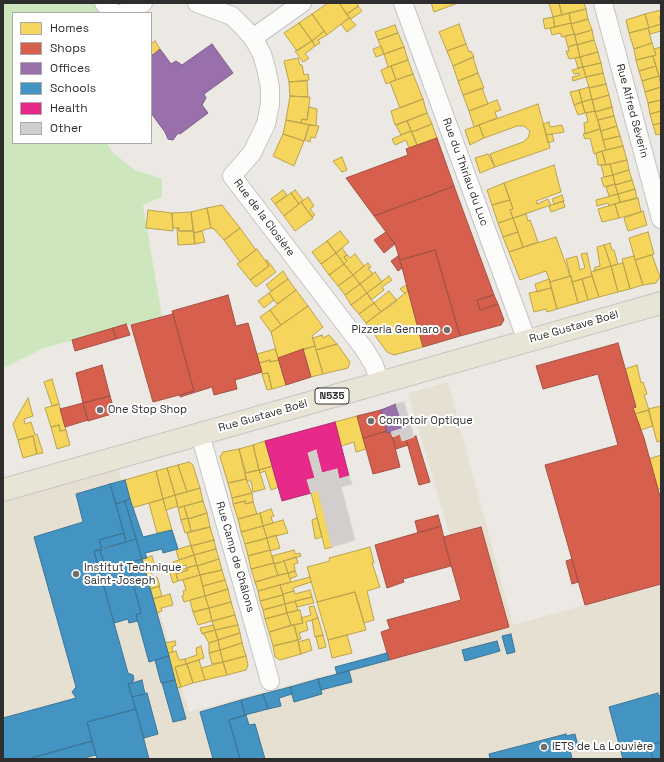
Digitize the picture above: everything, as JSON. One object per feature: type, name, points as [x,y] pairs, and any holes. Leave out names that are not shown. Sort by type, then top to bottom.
[{"type":"main road","name":"Rue Gustave Boël","points":[[3,490],[661,303]]},
{"type":"street","points":[[104,3],[111,12]]},
{"type":"street","points":[[125,12],[137,4],[143,3]]},
{"type":"street","name":"Rue de la Closière","points":[[196,3],[232,16],[253,38],[262,54],[270,87],[270,104],[266,124],[260,140],[244,164],[232,176],[365,350],[374,365],[380,383]]},
{"type":"street","points":[[253,38],[302,3]]},
{"type":"street","name":"Rue du Thiriau du Luc","points":[[403,3],[527,341]]},
{"type":"street","name":"Rue Alfred Séverin","points":[[604,3],[661,219]]},
{"type":"street","name":"Rue Camp de Châlons","points":[[200,434],[270,681]]},
{"type":"shaded area","name":"Institut Technique Saint-Joseph","points":[[448,382],[513,625],[661,584],[661,759],[3,759],[3,490],[115,458],[189,712],[476,635],[449,533],[408,393]]},
{"type":"green space","points":[[3,3],[104,3],[112,12],[12,12],[12,144],[108,144],[112,152],[135,170],[162,179],[162,197],[143,205],[162,316],[44,348],[3,368]]},
{"type":"building: Homes","points":[[328,3],[339,3],[349,18],[327,35],[312,14]]},
{"type":"building: Homes","points":[[339,3],[356,3],[359,6],[347,14]]},
{"type":"building: Homes","points":[[431,3],[458,3],[434,12]]},
{"type":"building: Homes","points":[[549,3],[559,3],[562,15],[553,17]]},
{"type":"building: Homes","points":[[559,3],[584,3],[586,9],[562,15]]},
{"type":"building: Homes","points":[[358,6],[362,11],[351,19],[347,14]]},
{"type":"building: Homes","points":[[586,9],[588,19],[571,24],[569,13]]},
{"type":"building: Homes","points":[[661,10],[661,16],[659,17],[661,24],[649,28],[645,14]]},
{"type":"building: Homes","points":[[569,13],[571,23],[555,27],[553,17]]},
{"type":"building: Homes","points":[[312,14],[324,31],[312,41],[299,23]]},
{"type":"building: Homes","points":[[645,14],[649,28],[629,33],[626,20]]},
{"type":"building: Homes","points":[[553,17],[555,27],[545,29],[543,19]]},
{"type":"building: Homes","points":[[349,18],[356,25],[347,32],[341,24]]},
{"type":"building: Homes","points":[[588,19],[592,30],[575,35],[571,24]]},
{"type":"building: Homes","points":[[299,23],[312,41],[297,51],[284,33]]},
{"type":"building: Homes","points":[[571,23],[574,34],[562,37],[560,33],[552,35],[550,28]]},
{"type":"building: Homes","points":[[459,24],[466,44],[447,51],[439,32]]},
{"type":"building: Homes","points":[[661,24],[661,31],[650,34],[648,28]]},
{"type":"building: Homes","points":[[395,25],[398,33],[378,40],[375,32]]},
{"type":"building: Homes","points":[[648,28],[652,43],[634,49],[629,33]]},
{"type":"building: Homes","points":[[592,30],[594,40],[577,45],[575,35]]},
{"type":"building: Homes","points":[[324,31],[327,35],[318,40],[320,43],[315,46],[312,41]]},
{"type":"building: Homes","points":[[398,33],[404,47],[384,54],[378,40]]},
{"type":"building: Homes","points":[[574,34],[577,44],[568,47],[565,36]]},
{"type":"building: Homes","points":[[594,40],[598,52],[580,57],[577,45]]},
{"type":"building: Homes","points":[[155,41],[160,49],[153,55],[152,54],[152,43]]},
{"type":"building: Homes","points":[[312,41],[315,46],[305,54],[309,58],[303,62],[295,51]]},
{"type":"building: Homes","points":[[652,43],[656,55],[636,60],[634,49]]},
{"type":"building: Homes","points":[[466,44],[469,52],[471,51],[474,57],[453,66],[447,51]]},
{"type":"building: Homes","points":[[577,44],[580,57],[569,59],[566,51],[569,51],[568,47]]},
{"type":"building: Homes","points":[[381,46],[384,54],[376,57],[373,49]]},
{"type":"building: Homes","points":[[404,47],[408,60],[388,67],[384,54]]},
{"type":"building: Homes","points":[[661,47],[661,76],[659,77],[653,56],[656,55],[654,49]]},
{"type":"building: Homes","points":[[598,52],[601,63],[583,67],[580,57]]},
{"type":"building: Homes","points":[[653,56],[656,66],[639,71],[636,60]]},
{"type":"building: Homes","points":[[473,57],[478,73],[458,81],[453,66]]},
{"type":"building: Homes","points":[[580,57],[583,67],[578,68],[575,58]]},
{"type":"building: Homes","points":[[298,58],[300,65],[302,65],[304,75],[308,74],[309,80],[289,82],[284,61]]},
{"type":"building: Homes","points":[[408,60],[413,74],[396,80],[391,66]]},
{"type":"building: Homes","points":[[601,63],[603,73],[586,77],[583,67]]},
{"type":"building: Homes","points":[[391,66],[396,80],[386,84],[381,70]]},
{"type":"building: Homes","points":[[656,66],[659,76],[642,81],[639,71]]},
{"type":"building: Homes","points":[[583,67],[586,77],[573,81],[572,77],[580,75],[579,73],[574,74],[572,70]]},
{"type":"building: Homes","points":[[478,73],[484,88],[463,95],[458,81]]},
{"type":"building: Homes","points":[[603,73],[606,84],[589,88],[586,77]]},
{"type":"building: Homes","points":[[413,74],[423,99],[400,108],[390,82]]},
{"type":"building: Homes","points":[[659,76],[661,87],[645,92],[642,81]]},
{"type":"building: Homes","points":[[307,81],[308,97],[290,96],[289,82]]},
{"type":"building: Homes","points":[[606,84],[609,95],[592,100],[589,88]]},
{"type":"building: Homes","points":[[589,87],[592,99],[582,102],[579,90]]},
{"type":"building: Homes","points":[[661,87],[661,100],[648,103],[645,92]]},
{"type":"building: Homes","points":[[482,88],[488,104],[469,111],[463,95]]},
{"type":"building: Homes","points":[[579,90],[582,102],[574,105],[570,92]]},
{"type":"building: Homes","points":[[609,95],[612,107],[595,112],[592,100]]},
{"type":"building: Homes","points":[[290,96],[310,97],[307,120],[302,119],[301,123],[286,120]]},
{"type":"building: Homes","points":[[423,99],[427,113],[395,125],[391,111]]},
{"type":"building: Homes","points":[[592,99],[595,111],[585,113],[582,102]]},
{"type":"building: Homes","points":[[497,100],[501,110],[495,112],[497,118],[474,127],[469,111]]},
{"type":"building: Homes","points":[[661,100],[661,111],[650,114],[648,103]]},
{"type":"building: Homes","points":[[582,102],[585,113],[578,115],[574,105]]},
{"type":"building: Homes","points":[[538,104],[550,148],[495,167],[490,154],[523,142],[528,138],[530,131],[524,126],[517,126],[484,138],[479,125]]},
{"type":"building: Homes","points":[[309,107],[317,109],[316,126],[301,123],[302,119],[307,120]]},
{"type":"building: Homes","points":[[612,107],[614,116],[598,120],[595,112]]},
{"type":"building: Homes","points":[[595,111],[600,129],[585,134],[584,123],[588,122],[586,113]]},
{"type":"building: Homes","points":[[661,111],[661,123],[653,125],[650,114]]},
{"type":"building: Homes","points":[[427,113],[432,124],[412,132],[407,121]]},
{"type":"building: Homes","points":[[614,116],[617,126],[601,131],[598,120]]},
{"type":"building: Homes","points":[[286,120],[309,125],[304,141],[283,134]]},
{"type":"building: Homes","points":[[407,121],[411,131],[401,135],[396,125]]},
{"type":"building: Homes","points":[[549,122],[550,127],[562,125],[564,132],[546,135],[543,124]]},
{"type":"building: Homes","points":[[661,123],[661,134],[656,135],[653,125]]},
{"type":"building: Homes","points":[[432,124],[437,138],[417,145],[412,132]]},
{"type":"building: Homes","points":[[309,125],[319,126],[315,138],[311,137],[310,142],[305,140]]},
{"type":"building: Homes","points":[[479,125],[484,138],[470,145],[465,130]]},
{"type":"building: Homes","points":[[617,126],[620,136],[603,140],[601,131]]},
{"type":"building: Homes","points":[[600,129],[606,150],[594,154],[590,138],[585,139],[583,134]]},
{"type":"building: Homes","points":[[411,131],[417,145],[409,148],[406,140],[395,145],[392,139]]},
{"type":"building: Homes","points":[[283,134],[304,141],[294,166],[273,156]]},
{"type":"building: Homes","points":[[552,134],[554,141],[548,143],[546,135]]},
{"type":"building: Homes","points":[[620,136],[623,146],[606,150],[603,140]]},
{"type":"building: Homes","points":[[623,146],[627,160],[606,165],[602,151]]},
{"type":"building: Homes","points":[[602,151],[606,165],[598,165],[596,153]]},
{"type":"building: Homes","points":[[488,154],[495,167],[480,173],[475,158]]},
{"type":"building: Homes","points":[[342,157],[347,170],[342,172],[333,161]]},
{"type":"building: Homes","points":[[627,160],[629,170],[613,175],[610,164]]},
{"type":"building: Homes","points":[[610,164],[613,175],[604,177],[601,165]]},
{"type":"building: Homes","points":[[554,165],[561,192],[536,201],[537,204],[548,199],[551,205],[513,218],[510,210],[513,209],[504,183]]},
{"type":"building: Homes","points":[[629,170],[632,180],[615,185],[613,175]]},
{"type":"building: Homes","points":[[613,175],[615,184],[604,187],[601,178]]},
{"type":"building: Homes","points":[[632,180],[635,189],[618,194],[615,185]]},
{"type":"building: Homes","points":[[504,183],[510,200],[492,205],[487,190]]},
{"type":"building: Homes","points":[[615,184],[618,194],[609,196],[606,187]]},
{"type":"building: Homes","points":[[635,189],[637,198],[620,202],[618,194]]},
{"type":"building: Homes","points":[[283,190],[287,195],[275,204],[271,199]]},
{"type":"building: Homes","points":[[295,190],[303,200],[299,204],[291,193]]},
{"type":"building: Homes","points":[[291,193],[299,204],[284,216],[275,204]]},
{"type":"building: Homes","points":[[618,194],[620,202],[609,206],[608,203],[597,206],[596,200]]},
{"type":"building: Homes","points":[[562,195],[564,201],[554,204],[552,199]]},
{"type":"building: Homes","points":[[308,197],[314,206],[310,209],[315,215],[312,217],[301,202]]},
{"type":"building: Homes","points":[[638,198],[641,212],[619,218],[615,204]]},
{"type":"building: Homes","points":[[510,200],[513,209],[510,210],[513,218],[498,223],[492,205]]},
{"type":"building: Homes","points":[[563,201],[565,207],[551,212],[549,206]]},
{"type":"building: Homes","points":[[301,202],[313,218],[295,231],[284,216]]},
{"type":"building: Homes","points":[[615,204],[619,218],[602,222],[598,209]]},
{"type":"building: Homes","points":[[222,205],[240,228],[224,240],[214,229],[211,228],[207,208]]},
{"type":"building: Homes","points":[[207,208],[211,228],[194,233],[191,212]]},
{"type":"building: Homes","points":[[148,210],[172,213],[173,231],[146,228]]},
{"type":"building: Homes","points":[[643,211],[647,225],[628,231],[624,218]]},
{"type":"building: Homes","points":[[191,212],[193,231],[179,231],[179,228],[173,228],[172,213]]},
{"type":"building: Homes","points":[[526,214],[528,221],[530,220],[538,242],[523,247],[513,218]]},
{"type":"building: Homes","points":[[513,218],[518,232],[503,237],[498,223]]},
{"type":"building: Homes","points":[[177,228],[179,228],[179,231],[193,231],[195,244],[178,245]]},
{"type":"building: Homes","points":[[240,228],[256,250],[240,262],[224,240]]},
{"type":"building: Homes","points":[[202,231],[205,242],[195,244],[194,233]]},
{"type":"building: Homes","points":[[340,231],[349,242],[336,253],[327,241]]},
{"type":"building: Homes","points":[[518,232],[523,247],[509,252],[503,237]]},
{"type":"building: Homes","points":[[648,232],[654,254],[635,260],[629,238]]},
{"type":"building: Homes","points":[[556,237],[570,276],[550,282],[546,271],[520,280],[509,252]]},
{"type":"building: Homes","points":[[327,241],[336,253],[321,264],[312,252]]},
{"type":"building: Homes","points":[[610,243],[612,250],[614,250],[618,264],[611,266],[604,245]]},
{"type":"building: Homes","points":[[604,245],[611,266],[594,271],[595,267],[600,266],[597,247]]},
{"type":"building: Homes","points":[[342,248],[347,255],[344,257],[347,261],[344,264],[336,253]]},
{"type":"building: Homes","points":[[257,249],[269,266],[250,280],[237,264]]},
{"type":"building: Homes","points":[[336,253],[344,264],[329,275],[321,264]]},
{"type":"building: Homes","points":[[587,253],[592,276],[572,282],[566,259],[577,256],[580,270],[585,268],[581,254]]},
{"type":"building: Homes","points":[[355,254],[364,266],[353,275],[344,264],[347,261],[344,257],[347,255],[350,258]]},
{"type":"building: Homes","points":[[652,255],[660,277],[656,283],[643,285],[635,260]]},
{"type":"building: Homes","points":[[634,256],[643,285],[630,289],[622,259]]},
{"type":"building: Homes","points":[[267,260],[276,272],[256,287],[250,280],[269,266],[266,261]]},
{"type":"building: Homes","points":[[368,263],[371,267],[368,268],[373,274],[360,284],[353,275]]},
{"type":"building: Homes","points":[[623,263],[630,289],[618,292],[611,266]]},
{"type":"building: Homes","points":[[344,264],[353,275],[338,286],[329,275]]},
{"type":"building: Homes","points":[[611,266],[618,292],[599,297],[591,272]]},
{"type":"building: Homes","points":[[283,271],[288,279],[271,291],[266,285]]},
{"type":"building: Homes","points":[[375,272],[382,282],[367,293],[360,284]]},
{"type":"building: Homes","points":[[353,275],[360,284],[345,295],[338,286]]},
{"type":"building: Homes","points":[[389,276],[392,280],[382,287],[384,290],[371,300],[367,293]]},
{"type":"building: Homes","points":[[571,276],[578,303],[557,309],[550,282]]},
{"type":"building: Homes","points":[[592,276],[599,297],[588,300],[582,279]]},
{"type":"building: Homes","points":[[288,279],[296,290],[277,304],[269,293]]},
{"type":"building: Homes","points":[[549,279],[551,288],[537,292],[535,284]]},
{"type":"building: Homes","points":[[582,279],[588,300],[578,303],[572,282]]},
{"type":"building: Homes","points":[[360,284],[367,293],[351,305],[345,295]]},
{"type":"building: Homes","points":[[406,285],[408,291],[405,294],[400,289]]},
{"type":"building: Homes","points":[[551,288],[557,309],[547,312],[546,309],[534,312],[529,293]]},
{"type":"building: Homes","points":[[296,290],[308,306],[281,325],[270,310]]},
{"type":"building: Homes","points":[[389,291],[397,301],[381,312],[374,303]]},
{"type":"building: Homes","points":[[408,291],[423,347],[394,355],[387,352],[366,323]]},
{"type":"building: Homes","points":[[269,293],[274,300],[264,308],[258,301]]},
{"type":"building: Homes","points":[[367,293],[374,303],[359,314],[351,305]]},
{"type":"building: Homes","points":[[374,303],[381,312],[366,323],[359,314]]},
{"type":"building: Homes","points":[[308,306],[323,327],[312,336],[315,346],[278,358],[271,332]]},
{"type":"building: Homes","points":[[270,310],[281,325],[271,332],[260,317]]},
{"type":"building: Homes","points":[[322,335],[323,338],[329,335],[337,344],[316,350],[313,338]]},
{"type":"building: Homes","points":[[337,344],[350,362],[348,368],[323,374],[316,350]]},
{"type":"building: Homes","points":[[315,346],[323,374],[311,377],[303,349]]},
{"type":"building: Homes","points":[[275,349],[279,360],[270,362],[270,360],[259,363],[257,354]]},
{"type":"building: Homes","points":[[270,360],[270,362],[279,360],[286,385],[272,389],[268,373],[262,374],[259,363]]},
{"type":"building: Homes","points":[[637,365],[641,383],[643,382],[647,394],[644,395],[649,410],[635,414],[633,408],[636,407],[625,369]]},
{"type":"building: Homes","points":[[268,373],[272,389],[267,390],[262,374]]},
{"type":"building: Homes","points":[[52,379],[59,404],[52,406],[44,382]]},
{"type":"building: Homes","points":[[28,398],[33,416],[24,419],[25,424],[31,422],[35,435],[37,434],[43,453],[37,454],[33,436],[18,440],[13,424]]},
{"type":"building: Homes","points":[[59,404],[66,430],[60,431],[59,425],[51,427],[45,408]]},
{"type":"building: Homes","points":[[661,406],[661,441],[657,442],[648,409]]},
{"type":"building: Homes","points":[[649,410],[653,426],[641,430],[635,414]]},
{"type":"building: Homes","points":[[357,416],[366,449],[356,452],[354,442],[341,446],[335,422]]},
{"type":"building: Homes","points":[[59,425],[60,431],[66,430],[70,445],[57,449],[51,427]]},
{"type":"building: Homes","points":[[33,436],[37,454],[23,458],[18,440]]},
{"type":"building: Homes","points":[[265,441],[273,466],[259,470],[253,445]]},
{"type":"building: Homes","points":[[253,445],[259,470],[246,473],[239,449]]},
{"type":"building: Homes","points":[[239,449],[246,479],[228,483],[220,457],[223,452]]},
{"type":"building: Homes","points":[[661,455],[661,488],[658,489],[649,459]]},
{"type":"building: Homes","points":[[189,462],[193,465],[200,488],[187,492],[178,465]]},
{"type":"building: Homes","points":[[178,465],[187,492],[175,495],[167,468]]},
{"type":"building: Homes","points":[[273,466],[279,487],[271,490],[265,471],[260,473],[259,470]]},
{"type":"building: Homes","points":[[167,468],[175,495],[163,499],[156,471]]},
{"type":"building: Homes","points":[[259,470],[265,489],[253,492],[251,481],[247,481],[245,473]]},
{"type":"building: Homes","points":[[156,471],[163,499],[132,508],[125,480]]},
{"type":"building: Homes","points":[[246,479],[252,493],[232,498],[228,483]]},
{"type":"building: Homes","points":[[200,488],[203,501],[178,508],[175,495]]},
{"type":"building: Homes","points":[[318,490],[332,547],[325,549],[311,493]]},
{"type":"building: Homes","points":[[252,493],[253,502],[245,504],[245,501],[233,504],[232,498]]},
{"type":"building: Homes","points":[[175,495],[178,506],[166,510],[163,499]]},
{"type":"building: Homes","points":[[163,499],[172,530],[157,533],[149,503]]},
{"type":"building: Homes","points":[[203,501],[207,513],[188,519],[184,506]]},
{"type":"building: Homes","points":[[245,501],[245,504],[253,502],[257,514],[238,519],[233,504]]},
{"type":"building: Homes","points":[[184,506],[188,518],[181,520],[178,508]]},
{"type":"building: Homes","points":[[271,509],[274,516],[271,517],[273,523],[263,526],[260,513]]},
{"type":"building: Homes","points":[[207,513],[210,527],[191,531],[188,519]]},
{"type":"building: Homes","points":[[260,513],[263,526],[241,532],[238,519]]},
{"type":"building: Homes","points":[[188,518],[191,531],[185,533],[181,520]]},
{"type":"building: Homes","points":[[317,518],[322,537],[315,539],[312,520]]},
{"type":"building: Homes","points":[[283,520],[288,533],[267,538],[263,526]]},
{"type":"building: Homes","points":[[263,526],[267,538],[245,544],[241,532]]},
{"type":"building: Homes","points":[[210,527],[214,540],[191,546],[187,533]]},
{"type":"building: Homes","points":[[276,535],[280,548],[270,551],[267,538]]},
{"type":"building: Homes","points":[[267,538],[270,550],[248,556],[245,544]]},
{"type":"building: Homes","points":[[214,540],[216,549],[194,555],[191,546]]},
{"type":"building: Homes","points":[[191,545],[194,555],[179,560],[176,550]]},
{"type":"building: Homes","points":[[370,547],[374,563],[372,563],[380,587],[367,591],[374,620],[364,623],[355,592],[317,602],[307,567],[330,561],[329,558]]},
{"type":"building: Homes","points":[[216,549],[219,559],[197,566],[194,555]]},
{"type":"building: Homes","points":[[270,550],[274,563],[251,569],[248,556]]},
{"type":"building: Homes","points":[[294,550],[295,554],[300,553],[301,556],[274,564],[272,556]]},
{"type":"building: Homes","points":[[194,555],[197,565],[187,568],[186,565],[175,568],[173,562]]},
{"type":"building: Homes","points":[[152,556],[155,566],[150,568],[153,578],[157,577],[160,586],[150,589],[142,559]]},
{"type":"building: Homes","points":[[296,557],[298,563],[294,564],[295,571],[288,573],[284,561]]},
{"type":"building: Homes","points":[[219,559],[222,570],[200,575],[197,566]]},
{"type":"building: Homes","points":[[284,561],[288,573],[278,575],[274,564]]},
{"type":"building: Homes","points":[[274,563],[278,575],[255,582],[251,569]]},
{"type":"building: Homes","points":[[197,565],[200,575],[178,581],[176,574]]},
{"type":"building: Homes","points":[[187,568],[188,570],[176,574],[178,581],[173,583],[170,573]]},
{"type":"building: Homes","points":[[222,570],[225,580],[203,586],[200,575]]},
{"type":"building: Homes","points":[[295,571],[297,576],[290,579],[288,573]]},
{"type":"building: Homes","points":[[288,573],[291,582],[258,591],[255,582]]},
{"type":"building: Homes","points":[[200,575],[205,596],[184,602],[182,596],[184,595],[183,591],[186,590],[183,580]]},
{"type":"building: Homes","points":[[310,577],[311,582],[293,588],[294,591],[283,594],[280,585]]},
{"type":"building: Homes","points":[[225,580],[228,589],[205,596],[203,586]]},
{"type":"building: Homes","points":[[280,585],[283,595],[260,601],[258,591]]},
{"type":"building: Homes","points":[[159,586],[162,596],[153,599],[150,589]]},
{"type":"building: Homes","points":[[228,589],[231,602],[209,608],[205,596]]},
{"type":"building: Homes","points":[[310,590],[312,597],[285,604],[283,594],[294,591],[295,594]]},
{"type":"building: Homes","points":[[355,592],[366,630],[328,640],[317,602]]},
{"type":"building: Homes","points":[[170,594],[173,605],[161,608],[162,611],[157,613],[153,599]]},
{"type":"building: Homes","points":[[283,595],[285,604],[263,610],[260,601]]},
{"type":"building: Homes","points":[[205,596],[209,608],[193,612],[190,600]]},
{"type":"building: Homes","points":[[312,597],[314,603],[297,607],[295,601]]},
{"type":"building: Homes","points":[[295,601],[298,610],[287,613],[285,604]]},
{"type":"building: Homes","points":[[231,602],[235,615],[212,621],[209,608]]},
{"type":"building: Homes","points":[[285,604],[287,613],[265,619],[263,610]]},
{"type":"building: Homes","points":[[314,606],[318,618],[306,622],[308,630],[299,633],[301,639],[298,640],[294,625],[303,623],[301,618],[311,615],[309,607]]},
{"type":"building: Homes","points":[[209,608],[212,621],[198,625],[193,612]]},
{"type":"building: Homes","points":[[300,610],[303,623],[291,625],[287,613]]},
{"type":"building: Homes","points":[[287,613],[291,625],[269,632],[265,619]]},
{"type":"building: Homes","points":[[235,615],[238,625],[215,630],[212,621]]},
{"type":"building: Homes","points":[[318,618],[323,635],[315,637],[312,620]]},
{"type":"building: Homes","points":[[213,625],[215,630],[202,634],[200,628]]},
{"type":"building: Homes","points":[[238,625],[240,633],[218,640],[215,630]]},
{"type":"building: Homes","points":[[294,625],[298,640],[273,646],[269,632]]},
{"type":"building: Homes","points":[[215,630],[218,640],[209,643],[203,633]]},
{"type":"building: Homes","points":[[240,633],[242,643],[220,650],[218,640]]},
{"type":"building: Homes","points":[[323,635],[326,647],[319,649],[316,637]]},
{"type":"building: Homes","points":[[347,635],[352,653],[332,658],[328,640]]},
{"type":"building: Homes","points":[[309,639],[312,650],[301,654],[298,642]]},
{"type":"building: Homes","points":[[218,640],[220,650],[209,653],[209,643]]},
{"type":"building: Homes","points":[[298,640],[301,654],[280,660],[275,657],[273,646]]},
{"type":"building: Homes","points":[[175,641],[176,645],[172,647],[173,652],[168,653],[165,643]]},
{"type":"building: Homes","points":[[242,643],[246,656],[223,662],[220,650]]},
{"type":"building: Homes","points":[[201,646],[204,658],[186,664],[185,659],[197,655],[196,648]]},
{"type":"building: Homes","points":[[220,650],[223,662],[212,664],[209,653]]},
{"type":"building: Homes","points":[[176,651],[179,660],[185,659],[186,664],[175,667],[181,687],[177,688],[168,653]]},
{"type":"building: Homes","points":[[246,656],[248,665],[246,670],[227,675],[223,662]]},
{"type":"building: Homes","points":[[199,660],[205,680],[193,683],[187,664]]},
{"type":"building: Homes","points":[[223,662],[227,675],[205,680],[201,668]]},
{"type":"building: Homes","points":[[187,664],[193,683],[181,687],[175,667]]},
{"type":"building: Shops","points":[[437,138],[454,186],[374,216],[346,178],[408,155],[406,149]]},
{"type":"building: Shops","points":[[454,186],[494,295],[477,300],[480,310],[498,304],[504,320],[501,325],[460,336],[435,250],[400,260],[395,244],[374,216]]},
{"type":"building: Shops","points":[[386,232],[395,244],[384,253],[374,240]]},
{"type":"building: Shops","points":[[435,250],[460,336],[423,347],[400,260]]},
{"type":"building: Shops","points":[[398,256],[402,268],[398,271],[391,261]]},
{"type":"building: Shops","points":[[228,295],[236,326],[248,323],[262,372],[235,380],[237,389],[214,395],[212,387],[180,397],[180,395],[194,391],[172,311]]},
{"type":"building: Shops","points":[[494,295],[498,304],[480,310],[477,300]]},
{"type":"building: Shops","points":[[173,314],[194,391],[153,402],[131,325]]},
{"type":"building: Shops","points":[[126,324],[130,335],[116,339],[113,328]]},
{"type":"building: Shops","points":[[113,328],[116,339],[75,351],[72,340]]},
{"type":"building: Shops","points":[[618,343],[636,407],[633,408],[644,438],[661,500],[661,584],[585,605],[545,465],[618,445],[598,374],[543,389],[536,366]]},
{"type":"building: Shops","points":[[303,349],[311,377],[286,385],[278,358]]},
{"type":"building: Shops","points":[[102,365],[110,396],[83,403],[76,373]]},
{"type":"building: Shops","points":[[110,396],[115,413],[88,421],[83,403]]},
{"type":"building: Shops","points":[[83,403],[88,420],[65,427],[60,409]]},
{"type":"building: Shops","points":[[381,410],[387,431],[363,438],[357,416]]},
{"type":"building: Shops","points":[[387,431],[387,433],[391,432],[400,467],[373,474],[363,438]]},
{"type":"building: Shops","points":[[400,434],[402,441],[406,439],[408,445],[396,449],[393,437]]},
{"type":"building: Shops","points":[[416,436],[430,482],[419,485],[406,439]]},
{"type":"building: Shops","points":[[438,515],[441,526],[418,533],[415,521]]},
{"type":"building: Shops","points":[[441,526],[451,566],[403,579],[404,582],[387,588],[375,545]]},
{"type":"building: Shops","points":[[481,527],[509,627],[389,660],[381,632],[390,629],[387,620],[461,600],[443,537]]},
{"type":"building: Shops","points":[[572,559],[578,582],[572,584],[566,561]]},
{"type":"building: Offices","points":[[212,44],[233,73],[204,94],[206,98],[202,105],[208,113],[180,134],[178,133],[173,140],[168,139],[165,132],[152,114],[152,54],[160,49],[171,64],[176,61],[182,65]]},
{"type":"building: Offices","points":[[396,404],[404,428],[387,433],[381,410]]},
{"type":"building: Schools","points":[[125,480],[130,499],[116,504],[110,484]]},
{"type":"building: Schools","points":[[110,484],[124,533],[99,540],[102,549],[94,551],[128,673],[133,675],[134,679],[132,683],[128,684],[136,709],[87,722],[92,741],[28,759],[3,759],[3,718],[76,698],[72,692],[76,687],[34,537],[83,522],[76,494]]},
{"type":"building: Schools","points":[[130,499],[143,537],[172,530],[178,549],[163,553],[162,549],[145,553],[147,558],[142,559],[125,501]]},
{"type":"building: Schools","points":[[125,501],[136,539],[126,542],[116,504]]},
{"type":"building: Schools","points":[[124,533],[126,542],[102,548],[99,540]]},
{"type":"building: Schools","points":[[136,539],[142,559],[106,570],[100,550]]},
{"type":"building: Schools","points":[[100,550],[106,570],[128,564],[141,613],[136,615],[138,621],[129,623],[128,619],[114,623],[94,551]]},
{"type":"building: Schools","points":[[142,559],[169,656],[149,662],[136,615],[141,613],[128,563]]},
{"type":"building: Schools","points":[[511,634],[515,652],[507,654],[502,636]]},
{"type":"building: Schools","points":[[497,641],[500,651],[465,661],[462,650]]},
{"type":"building: Schools","points":[[387,653],[389,660],[337,674],[335,667]]},
{"type":"building: Schools","points":[[169,656],[175,680],[161,683],[155,660]]},
{"type":"building: Schools","points":[[349,671],[352,682],[321,690],[318,679]]},
{"type":"building: Schools","points":[[318,679],[322,694],[294,702],[290,687]]},
{"type":"building: Schools","points":[[142,680],[145,694],[132,697],[128,684]]},
{"type":"building: Schools","points":[[175,680],[186,719],[173,722],[162,683]]},
{"type":"building: Schools","points":[[290,687],[292,694],[279,698],[281,706],[268,709],[263,694]]},
{"type":"building: Schools","points":[[147,693],[158,734],[144,738],[132,697]]},
{"type":"building: Schools","points":[[658,693],[658,696],[661,695],[661,742],[649,745],[653,759],[623,759],[609,707]]},
{"type":"building: Schools","points":[[263,694],[268,709],[245,715],[241,700]]},
{"type":"building: Schools","points":[[241,700],[245,715],[229,720],[240,759],[213,759],[200,712]]},
{"type":"building: Schools","points":[[136,709],[149,759],[97,759],[87,722]]},
{"type":"building: Schools","points":[[246,715],[249,725],[255,724],[265,759],[240,759],[229,720]]},
{"type":"building: Schools","name":"IETS de La Louvière","points":[[566,734],[566,736],[575,734],[578,746],[570,749],[572,759],[490,759],[489,754]]},
{"type":"building: Schools","points":[[92,741],[96,755],[80,759],[28,759]]},
{"type":"building: Schools","points":[[661,742],[661,759],[653,759],[649,745]]},
{"type":"building: Health","points":[[335,422],[349,476],[339,479],[337,469],[322,473],[316,450],[308,453],[315,478],[307,480],[311,493],[282,501],[265,441]]},
{"type":"building: Other","points":[[404,402],[414,437],[402,441],[400,434],[393,437],[391,432],[404,428],[396,404]]},
{"type":"building: Other","points":[[316,450],[324,482],[339,479],[355,540],[332,547],[318,490],[311,493],[307,480],[315,478],[308,453]]},
{"type":"building: Other","points":[[337,469],[339,479],[324,482],[322,473]]},
{"type":"building: Other","points":[[349,476],[352,484],[341,487],[339,479]]},
{"type":"place","name":"Pizzeria Gennaro","points":[[447,330]]},
{"type":"place","name":"One Stop Shop","points":[[100,410]]},
{"type":"place","name":"Comptoir Optique","points":[[371,421]]},
{"type":"place","name":"Institut Technique Saint-Joseph","points":[[76,574]]},
{"type":"place","name":"IETS de La Louvière","points":[[544,747]]}]
